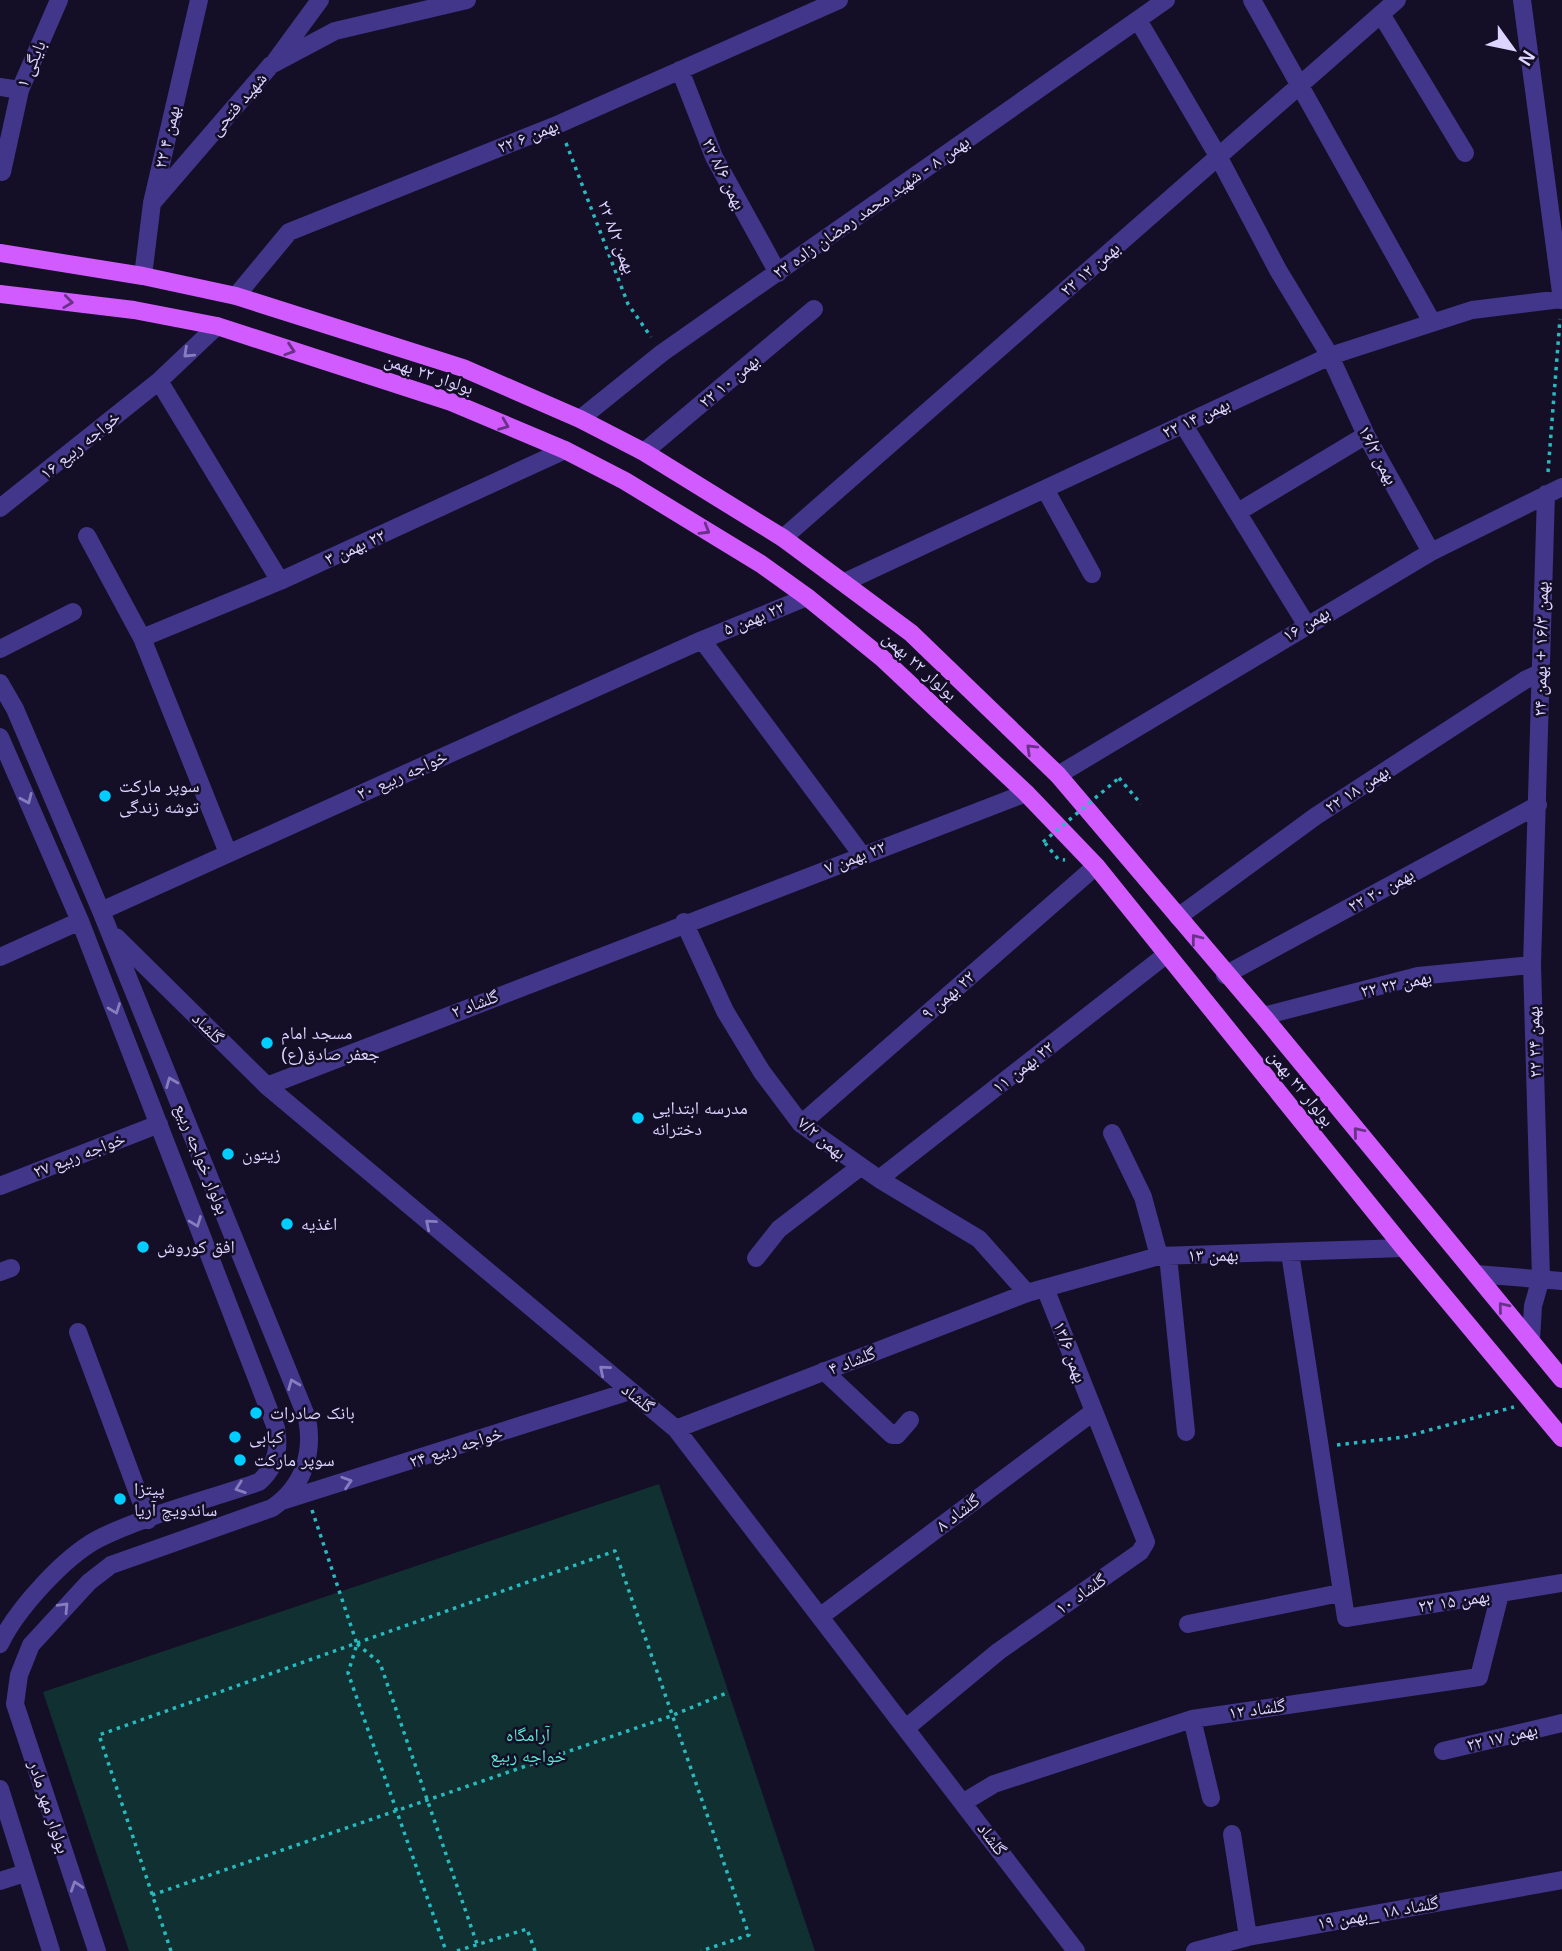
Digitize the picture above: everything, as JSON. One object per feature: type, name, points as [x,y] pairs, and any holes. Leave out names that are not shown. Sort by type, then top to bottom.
[{"type":"main road","name":"بولوار ۲۲ بهمن","points":[[0,253],[143,276],[236,296],[463,368],[580,419],[644,452],[783,538],[845,582],[911,633],[1058,775],[1225,975],[1263,1016],[1562,1379]]},
{"type":"main road","name":"بولوار ۲۲ بهمن","points":[[0,294],[134,310],[217,326],[451,402],[565,450],[761,564],[807,597],[882,658],[1026,793],[1096,866],[1404,1248],[1562,1438]]},
{"type":"street","name":"بایگی ۱","points":[[2,172],[19,90],[59,0]]},
{"type":"street","name":"۲۲ بهمن ۴","points":[[143,276],[152,203],[199,0]]},
{"type":"street","points":[[271,65],[320,0]]},
{"type":"street","name":"شهید فتحی","points":[[152,203],[271,65],[335,31],[467,0]]},
{"type":"street","name":"۲۲ بهمن ۶","points":[[236,296],[289,232],[559,124],[839,0]]},
{"type":"street","name":"۲۲ بهمن ۸ - شهید محمد رمضان زاده","points":[[580,419],[662,353],[1166,0]]},
{"type":"street","points":[[1252,0],[1432,322]]},
{"type":"street","name":"۲۲ بهمن ۱۲","points":[[783,538],[1397,0]]},
{"type":"street","points":[[1522,0],[1562,300]]},
{"type":"street","points":[[1381,14],[1465,153]]},
{"type":"street","name":"بهمن ۱۶/۲","points":[[1138,20],[1218,156],[1278,270],[1330,356],[1366,435],[1431,552]]},
{"type":"street","name":"۲۲ بهمن ۸/۶","points":[[680,70],[714,157],[778,273]]},
{"type":"street","points":[[0,88],[19,90]]},
{"type":"street","name":"۲۲ بهمن ۱۴","points":[[845,582],[1330,356],[1472,310],[1562,300]]},
{"type":"street","name":"۲۲ بهمن ۱۰","points":[[644,452],[814,309]]},
{"type":"street","name":"خواجه ربیع ۱۶","points":[[0,508],[159,381],[217,326]]},
{"type":"street","points":[[159,381],[280,581]]},
{"type":"street","points":[[1183,424],[1306,624]]},
{"type":"street","points":[[1238,512],[1366,435]]},
{"type":"street","name":"٢٢ بهمن ۳","points":[[142,638],[280,581],[565,450]]},
{"type":"street","points":[[1045,489],[1092,574]]},
{"type":"street","name":"بهمن ۱۶","points":[[1058,775],[1306,624],[1431,552],[1554,490]]},
{"type":"street","name":"بهمن ۱۶/۳ + بهمن ۲۴","points":[[1538,805],[1542,672],[1554,490]]},
{"type":"street","points":[[87,536],[142,638],[228,853]]},
{"type":"street","name":"٢٢ بهمن ۵","points":[[702,640],[807,597]]},
{"type":"street","points":[[0,649],[74,612]]},
{"type":"street","points":[[702,640],[862,855]]},
{"type":"street","name":"خواجه ربیع ۲۰","points":[[101,911],[702,640]]},
{"type":"street","name":"۲۲ بهمن ۱۸","points":[[1178,917],[1316,816],[1525,680],[1542,672]]},
{"type":"street","name":"بولوار خواجه ربیع","points":[[0,683],[15,709],[109,930],[307,1418],[310,1432],[307,1459],[297,1483],[282,1501]]},
{"type":"street","name":"بولوار خواجه ربیع","points":[[0,737],[80,921],[276,1428],[278,1445],[273,1462],[259,1482],[97,1540],[70,1560],[20,1611],[3,1637]]},
{"type":"street","name":"٢٢ بهمن ٧","points":[[684,922],[1026,793]]},
{"type":"street","name":"۲۲ بهمن ۲۴","points":[[1531,1340],[1533,1306],[1541,1278],[1532,965],[1538,805]]},
{"type":"street","name":"۲۲ بهمن ۲۰","points":[[1225,975],[1538,805]]},
{"type":"street","name":"٢٢ بهمن ۹","points":[[801,1124],[1096,866]]},
{"type":"street","points":[[0,957],[80,921]]},
{"type":"street","name":"گلشاد ۲","points":[[267,1086],[684,922]]},
{"type":"street","name":"بهمن ۷/۲","points":[[684,922],[725,1011],[762,1072],[801,1124],[860,1167],[979,1239],[1027,1293]]},
{"type":"street","name":"گلشاد","points":[[109,930],[267,1086],[676,1429],[1076,1951]]},
{"type":"street","name":"٢٢ بهمن ١١","points":[[879,1179],[1167,954]]},
{"type":"street","name":"۲۲ بهمن ۲۲","points":[[1263,1016],[1418,976],[1532,965]]},
{"type":"street","name":"خواجه ربیع ۲۷","points":[[0,1186],[159,1124]]},
{"type":"street","points":[[1112,1133],[1143,1197],[1164,1256],[1186,1432]]},
{"type":"street","points":[[756,1258],[779,1229],[860,1167]]},
{"type":"street","name":"بهمن ۱۳","points":[[1027,1293],[1164,1256],[1404,1248]]},
{"type":"street","points":[[1188,1624],[1340,1594],[1290,1253]]},
{"type":"street","points":[[1476,1274],[1562,1280]]},
{"type":"street","name":"بهمن ۱۳/۶","points":[[1045,1287],[1095,1416]]},
{"type":"street","name":"گلشاد ۴","points":[[676,1429],[1027,1293]]},
{"type":"street","points":[[78,1332],[148,1520]]},
{"type":"street","points":[[824,1371],[891,1435],[897,1435],[911,1420]]},
{"type":"street","name":"خواجه ربیع ۲۴","points":[[282,1501],[630,1391]]},
{"type":"street","name":"گلشاد ۸","points":[[821,1616],[1089,1415],[1095,1416]]},
{"type":"street","name":"گلشاد ۱۰","points":[[906,1728],[999,1651],[1140,1552],[1146,1542],[1095,1416]]},
{"type":"street","points":[[0,1652],[23,1661],[42,1630],[89,1582],[111,1565],[272,1508],[282,1501]]},
{"type":"street","name":"۲۲ بهمن ۱۵","points":[[1340,1594],[1346,1618],[1562,1583]]},
{"type":"street","name":"گلشاد ۱۲","points":[[964,1802],[994,1784],[1192,1719],[1479,1678],[1500,1594]]},
{"type":"street","points":[[0,1612],[3,1637]]},
{"type":"street","name":"بولوار مهر مادر","points":[[23,1661],[15,1704],[97,1951]]},
{"type":"street","points":[[1192,1719],[1211,1798]]},
{"type":"street","name":"۲۲ بهمن ۱۷","points":[[1443,1751],[1562,1723]]},
{"type":"street","points":[[0,1789],[24,1873],[51,1951]]},
{"type":"street","points":[[0,1804],[11,1825]]},
{"type":"street","points":[[1231,1834],[1248,1937]]},
{"type":"street","points":[[0,1881],[24,1873]]},
{"type":"street","name":"گلشاد ۱۸ _بهمن ۱۹","points":[[1195,1951],[1248,1937],[1562,1880]]},
{"type":"path","name":"۲۲ بهمن ۸/۲","points":[[559,124],[628,304],[662,353]]},
{"type":"path","points":[[1554,490],[1562,300]]},
{"type":"path","points":[[1058,859],[1043,842],[1119,778],[1141,804]]},
{"type":"path","points":[[1318,1447],[1404,1437],[1532,1402]]},
{"type":"path","points":[[306,1495],[357,1644],[380,1663],[425,1801],[477,1944]]},
{"type":"path","points":[[171,1951],[99,1735],[615,1551],[749,1935],[701,1951]]},
{"type":"path","points":[[357,1644],[348,1674],[394,1811],[446,1951]]},
{"type":"path","points":[[152,1895],[671,1716],[729,1692]]},
{"type":"path","points":[[457,1951],[527,1929],[535,1951]]},
{"type":"green space","name":"آرامگاه خواجه ربیع","points":[[659,1484],[815,1951],[129,1951],[43,1692]]},
{"type":"place","name":"سوپر مارکت توشه زندگی","points":[[105,796]]},
{"type":"place","name":"مسجد امام جعفر صادق(ع)","points":[[267,1043]]},
{"type":"place","name":"مدرسه ابتدایی دخترانه","points":[[638,1118]]},
{"type":"place","name":"زیتون","points":[[228,1154]]},
{"type":"place","name":"اغذیه","points":[[287,1224]]},
{"type":"place","name":"افق کوروش","points":[[143,1247]]},
{"type":"place","name":"بانک صادرات","points":[[256,1413]]},
{"type":"place","name":"کبابی","points":[[235,1437]]},
{"type":"place","name":"سوپر مارکت","points":[[240,1460]]},
{"type":"place","name":"پیتزا ساندویچ آریا","points":[[120,1499]]}]
